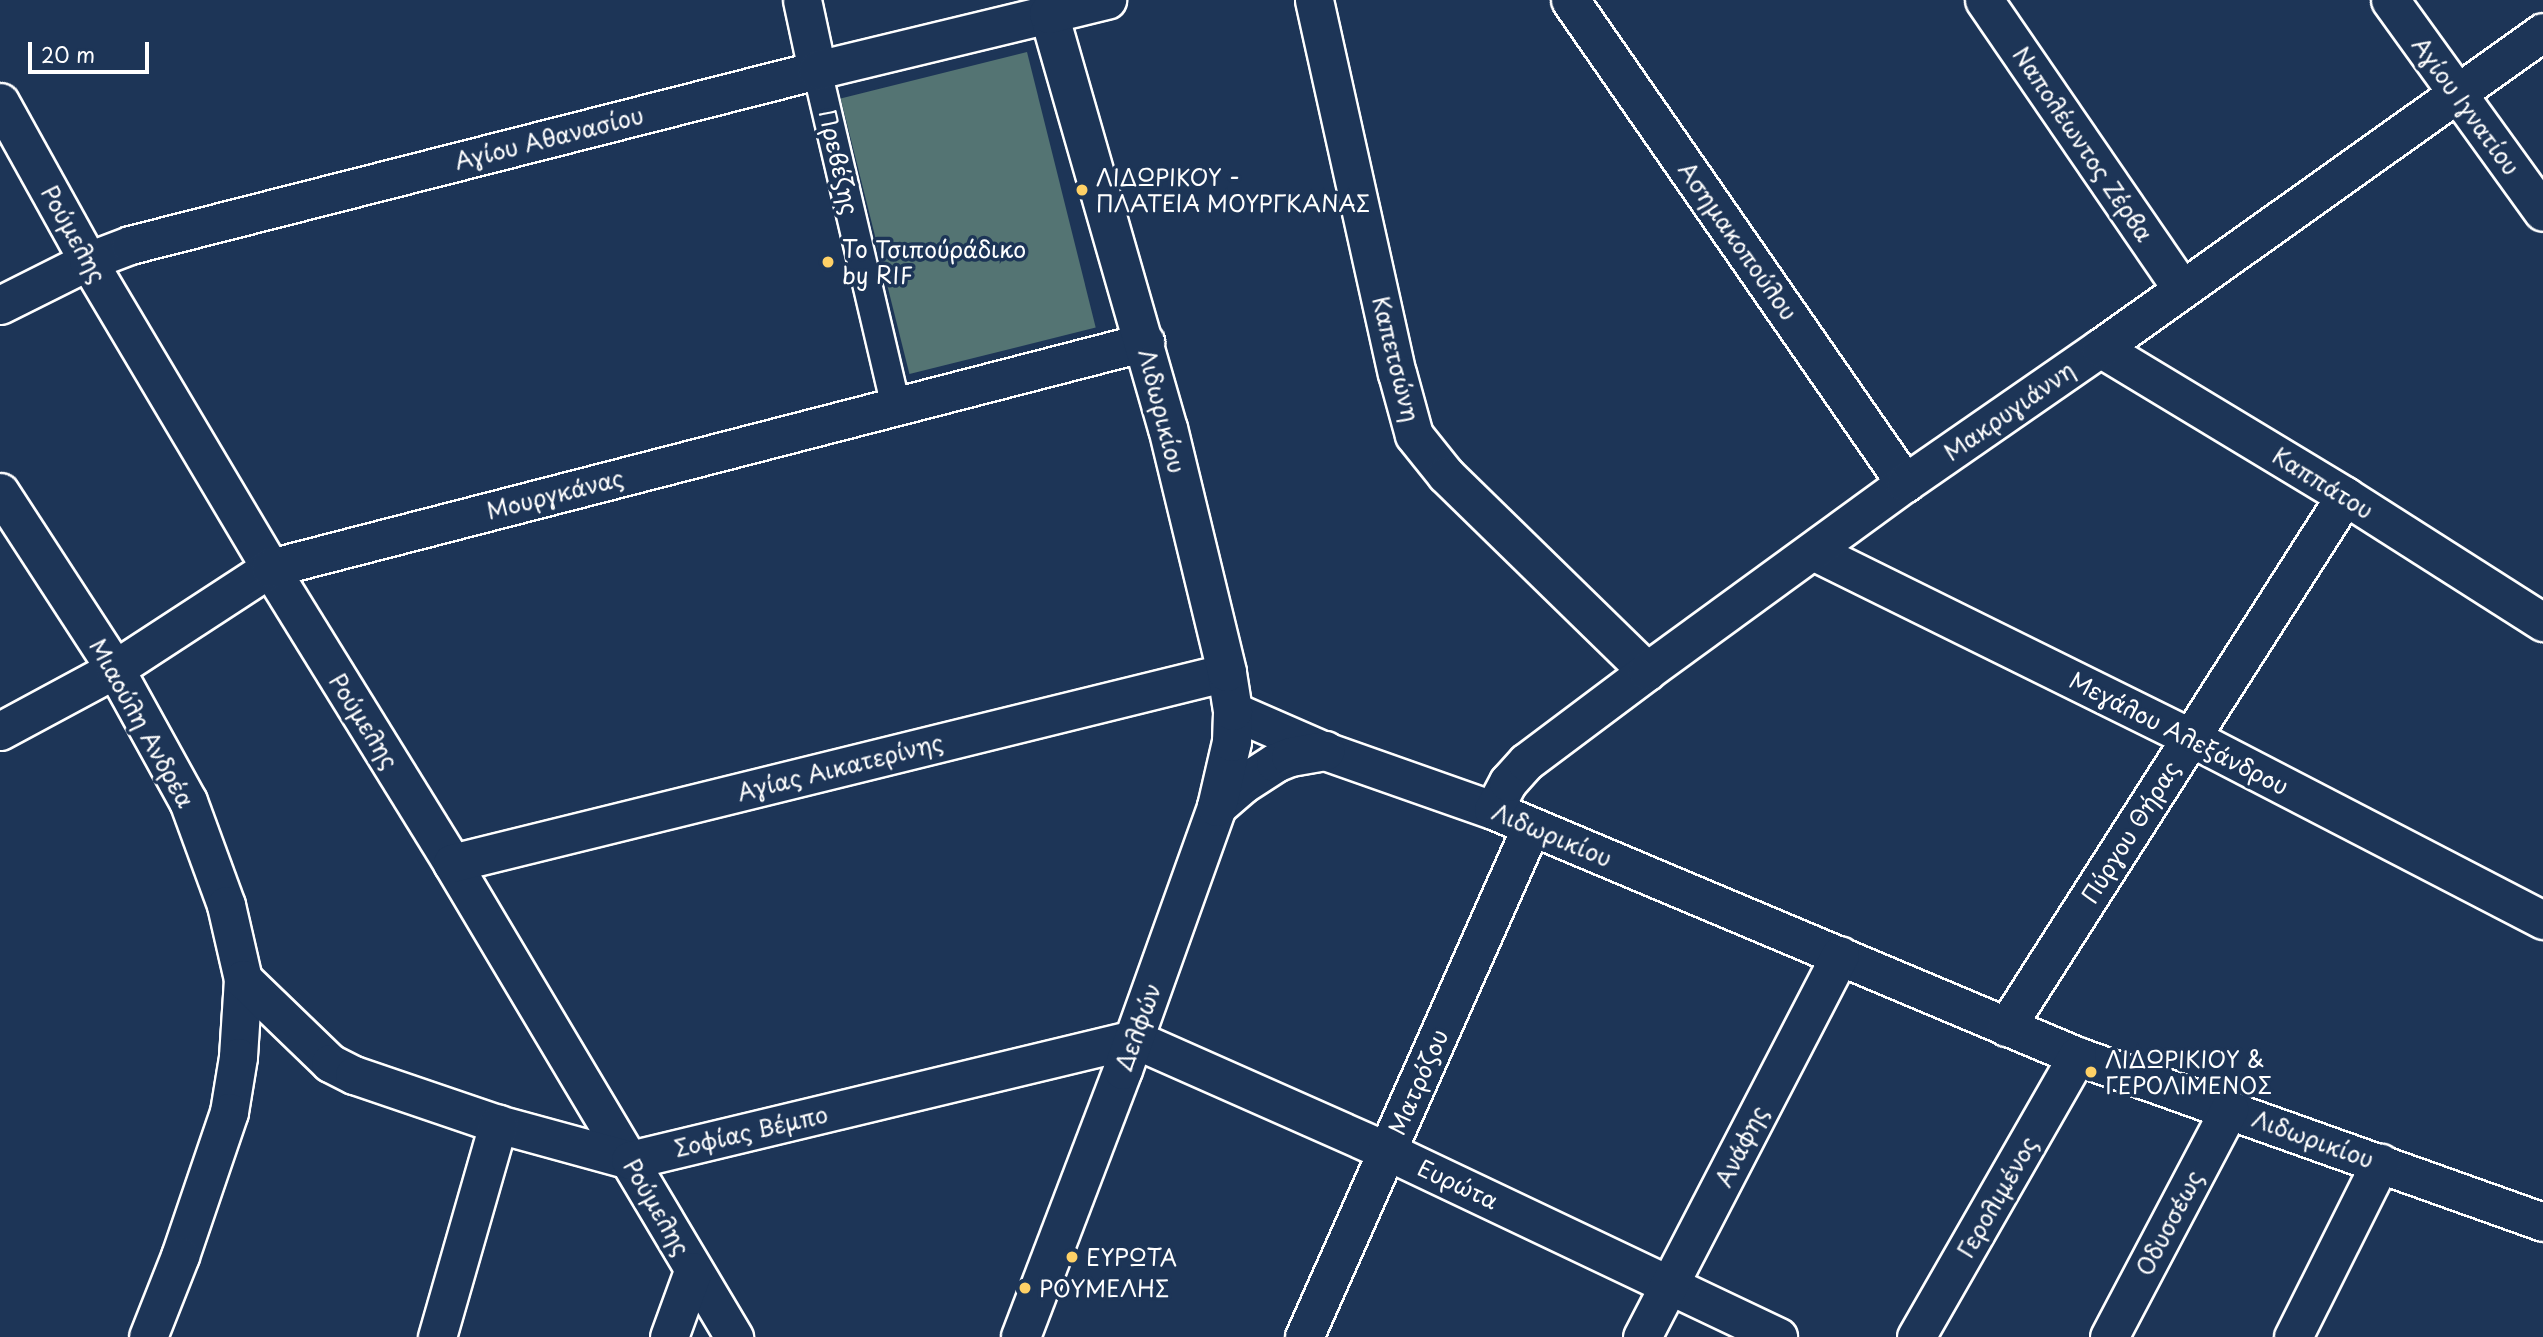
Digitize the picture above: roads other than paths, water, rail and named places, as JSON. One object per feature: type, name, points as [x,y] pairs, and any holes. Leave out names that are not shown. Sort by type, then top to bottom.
[{"type":"street","name":"Πρεβέζης","points":[[802,0],[896,406]]},
{"type":"street","name":"Αγίου Αθανασίου","points":[[0,305],[88,261],[130,245],[817,70],[1107,0]]},
{"type":"street","name":"Καπετσώνη","points":[[1314,0],[1397,373],[1415,435],[1446,475],[1647,671]]},
{"type":"street","name":"Ασημακοπούλου","points":[[1570,0],[1905,483]]},
{"type":"street","name":"Ναπολέωντος Ζέρβα","points":[[1984,0],[2181,288]]},
{"type":"street","name":"Αγίου Ιγνατίου","points":[[2390,0],[2543,212]]},
{"type":"street","name":"Λιδωρικίου","points":[[1049,15],[1145,342],[1227,672],[1233,711],[1325,751],[1493,810],[2077,1056],[2543,1222]]},
{"type":"street","name":"Μακρυγιάννη","points":[[1493,810],[1508,782],[1526,761],[1647,671],[1905,483],[2457,96],[2543,32]]},
{"type":"street","name":"Ρούμελης","points":[[0,103],[88,261],[270,568],[452,863],[734,1337]]},
{"type":"street","name":"Μουργκάνας","points":[[0,731],[115,669],[270,568],[1145,342]]},
{"type":"street","name":"Καππάτου","points":[[2100,348],[2345,496],[2543,622]]},
{"type":"street","name":"Μιαούλη Ανδρέα","points":[[0,492],[115,669],[188,801],[226,905],[243,979],[238,1057],[229,1112],[149,1337]]},
{"type":"street","name":"Πύργου Θήρας","points":[[2006,1027],[2345,496]]},
{"type":"street","name":"Μεγάλου Αλεξάνδρου","points":[[1813,551],[2190,737],[2543,920]]},
{"type":"street","name":"Αγίας Αικατερίνης","points":[[452,863],[1227,672]]},
{"type":"street","name":"Δελφών","points":[[1021,1337],[1134,1040],[1217,807],[1232,742],[1233,711]]},
{"type":"street","points":[[1217,807],[1250,779],[1276,763],[1291,757],[1325,751]]},
{"type":"street","name":"Ματρόζου","points":[[1304,1337],[1531,827]]},
{"type":"street","name":"Ανάφης","points":[[1642,1337],[1840,955]]},
{"type":"street","name":"Σοφίας Βέμπο","points":[[243,979],[331,1063],[354,1075],[498,1124],[630,1160],[1134,1040]]},
{"type":"street","name":"Ευρώτα","points":[[1134,1040],[1387,1151],[1670,1283],[1778,1337]]},
{"type":"street","name":"Γερολιμένος","points":[[1916,1337],[2077,1056]]},
{"type":"street","name":"Οδυσσέως","points":[[2109,1337],[2229,1109]]},
{"type":"street","points":[[438,1337],[498,1124]]},
{"type":"street","points":[[2293,1337],[2380,1163]]},
{"type":"street","points":[[669,1337],[693,1271]]},
{"type":"place","name":"ΛΙΔΩΡΙΚΟΥ - ΠΛΑΤΕΙΑ ΜΟΥΡΓΚΑΝΑΣ","points":[[1082,190]]},
{"type":"place","name":"To Τσιπούράδικο by RIF","points":[[828,262]]},
{"type":"place","name":"ΛΙΔΩΡΙΚΙΟΥ & ΓΕΡΟΛΙΜΕΝΟΣ","points":[[2091,1072]]},
{"type":"place","name":"ΕΥΡΏΤΑ","points":[[1072,1257]]},
{"type":"place","name":"ΡΟΥΜΕΛΗΣ","points":[[1025,1288]]}]
